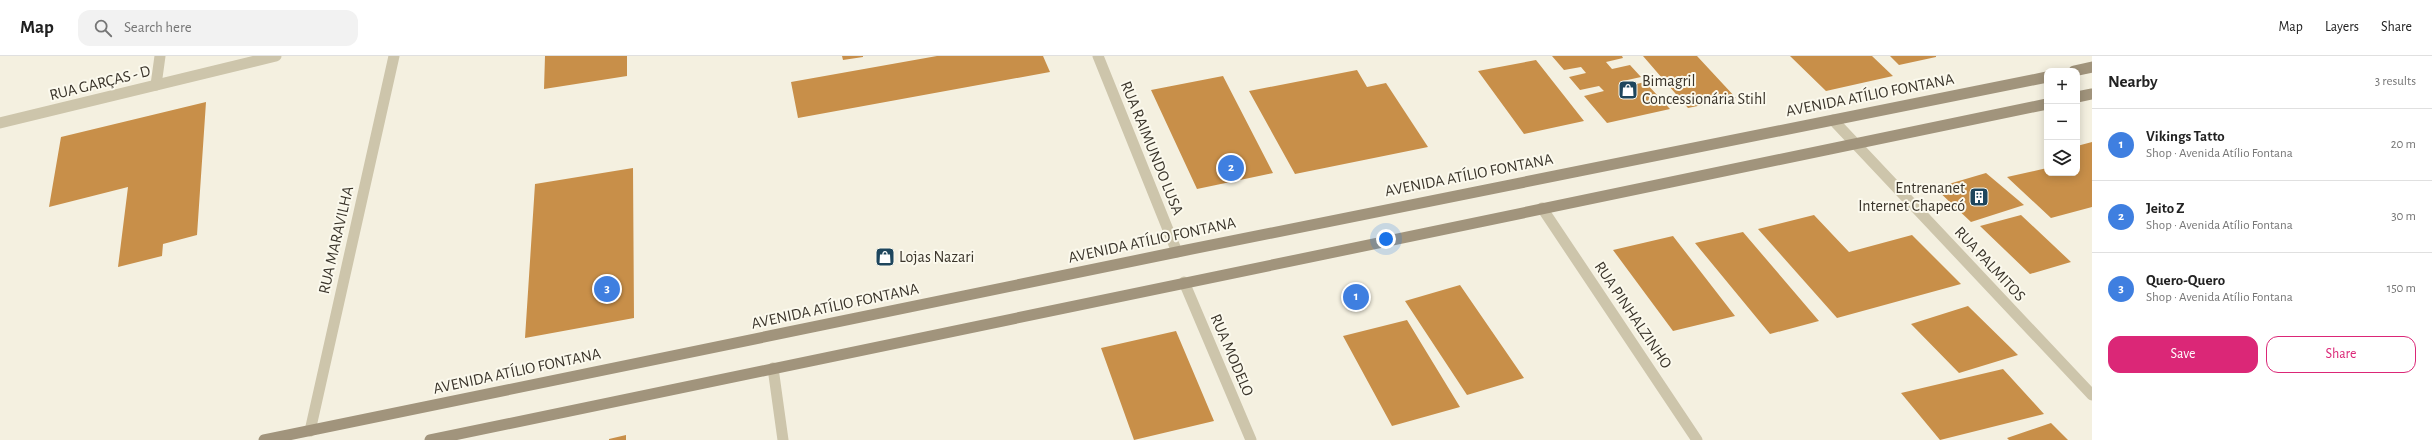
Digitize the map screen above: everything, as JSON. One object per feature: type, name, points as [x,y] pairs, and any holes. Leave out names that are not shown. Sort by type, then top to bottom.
[{"type":"main road","points":[[2080,70],[2092,67]]},
{"type":"main road","name":"AVENIDA ATÍLIO FONTANA","points":[[264,440],[1177,252],[2044,78]]},
{"type":"main road","points":[[2080,96],[2092,94]]},
{"type":"main road","points":[[430,440],[1184,282],[2044,105]]},
{"type":"street","points":[[156,85],[160,56]]},
{"type":"street","name":"RUA GARÇAS - D","points":[[0,123],[276,56]]},
{"type":"street","name":"RUA MARAVILHA","points":[[310,430],[394,56]]},
{"type":"street","name":"RUA RAIMUNDO LUSA","points":[[1098,56],[1177,252]]},
{"type":"street","name":"RUA PALMITOS","points":[[1833,120],[2092,395]]},
{"type":"street","name":"RUA PINHALZINHO","points":[[1542,208],[1697,440]]},
{"type":"street","name":"RUA MODELO","points":[[1184,282],[1251,440]]},
{"type":"street","points":[[773,368],[783,440]]},
{"type":"building","points":[[545,56],[627,56],[627,76],[544,89]]},
{"type":"building","points":[[842,56],[863,56],[863,57],[843,60]]},
{"type":"building","points":[[937,56],[1043,56],[1050,72],[798,118],[791,82]]},
{"type":"building","name":"Bimagril Concessionária Stihl","points":[[1552,56],[1622,56],[1623,58],[1606,62],[1612,69],[1630,65],[1641,77],[1623,81],[1628,86],[1645,82],[1670,109],[1607,123],[1584,96],[1604,91],[1599,86],[1580,90],[1569,77],[1586,73],[1581,67],[1564,70]]},
{"type":"building","points":[[1643,56],[1697,56],[1736,98],[1688,108]]},
{"type":"building","points":[[1790,56],[1872,56],[1893,76],[1826,91]]},
{"type":"building","points":[[1890,56],[1936,56],[1936,57],[1899,65]]},
{"type":"building","points":[[1536,60],[1584,121],[1524,134],[1478,71]]},
{"type":"building","points":[[1357,70],[1367,87],[1386,83],[1428,147],[1295,174],[1249,91]]},
{"type":"building","points":[[1223,76],[1273,173],[1197,189],[1151,90]]},
{"type":"building","points":[[206,102],[197,235],[163,244],[162,256],[118,267],[128,187],[49,207],[61,137]]},
{"type":"building","points":[[2092,142],[2092,207],[2051,218],[2007,177],[2044,169],[2044,176],[2080,176],[2080,145]]},
{"type":"building","points":[[633,168],[634,318],[525,338],[535,184]]},
{"type":"building","name":"Entrenanet Internet Chapecó","points":[[1986,173],[2024,205],[1971,222],[1935,188]]},
{"type":"building","points":[[1814,215],[1849,252],[1912,235],[1961,284],[1837,318],[1758,229]]},
{"type":"building","points":[[2021,215],[2071,262],[2030,274],[1980,226]]},
{"type":"building","points":[[1743,232],[1819,321],[1770,334],[1695,243]]},
{"type":"building","points":[[1673,236],[1735,316],[1673,331],[1613,250]]},
{"type":"building","points":[[1460,285],[1524,378],[1467,395],[1405,301]]},
{"type":"building","points":[[1968,306],[2018,355],[1959,373],[1911,324]]},
{"type":"building","points":[[1407,320],[1460,407],[1392,426],[1343,336]]},
{"type":"building","points":[[1176,331],[1214,421],[1134,440],[1101,348]]},
{"type":"building","points":[[2003,369],[2044,414],[1940,440],[1901,393]]},
{"type":"building","points":[[2051,423],[2068,440],[2009,440],[2007,438]]},
{"type":"building","points":[[626,435],[626,440],[609,440],[609,439]]},
{"type":"place","name":"Bimagril Concessionária Stihl","points":[[1628,90]]},
{"type":"place","name":"Jeito Z","points":[[1231,168]]},
{"type":"place","name":"Entrenanet Internet Chapecó","points":[[1979,197]]},
{"type":"place","name":"Lojas Nazari","points":[[885,257]]},
{"type":"place","name":"Quero-Quero","points":[[607,289]]},
{"type":"place","name":"Vikings Tatto","points":[[1356,297]]}]
